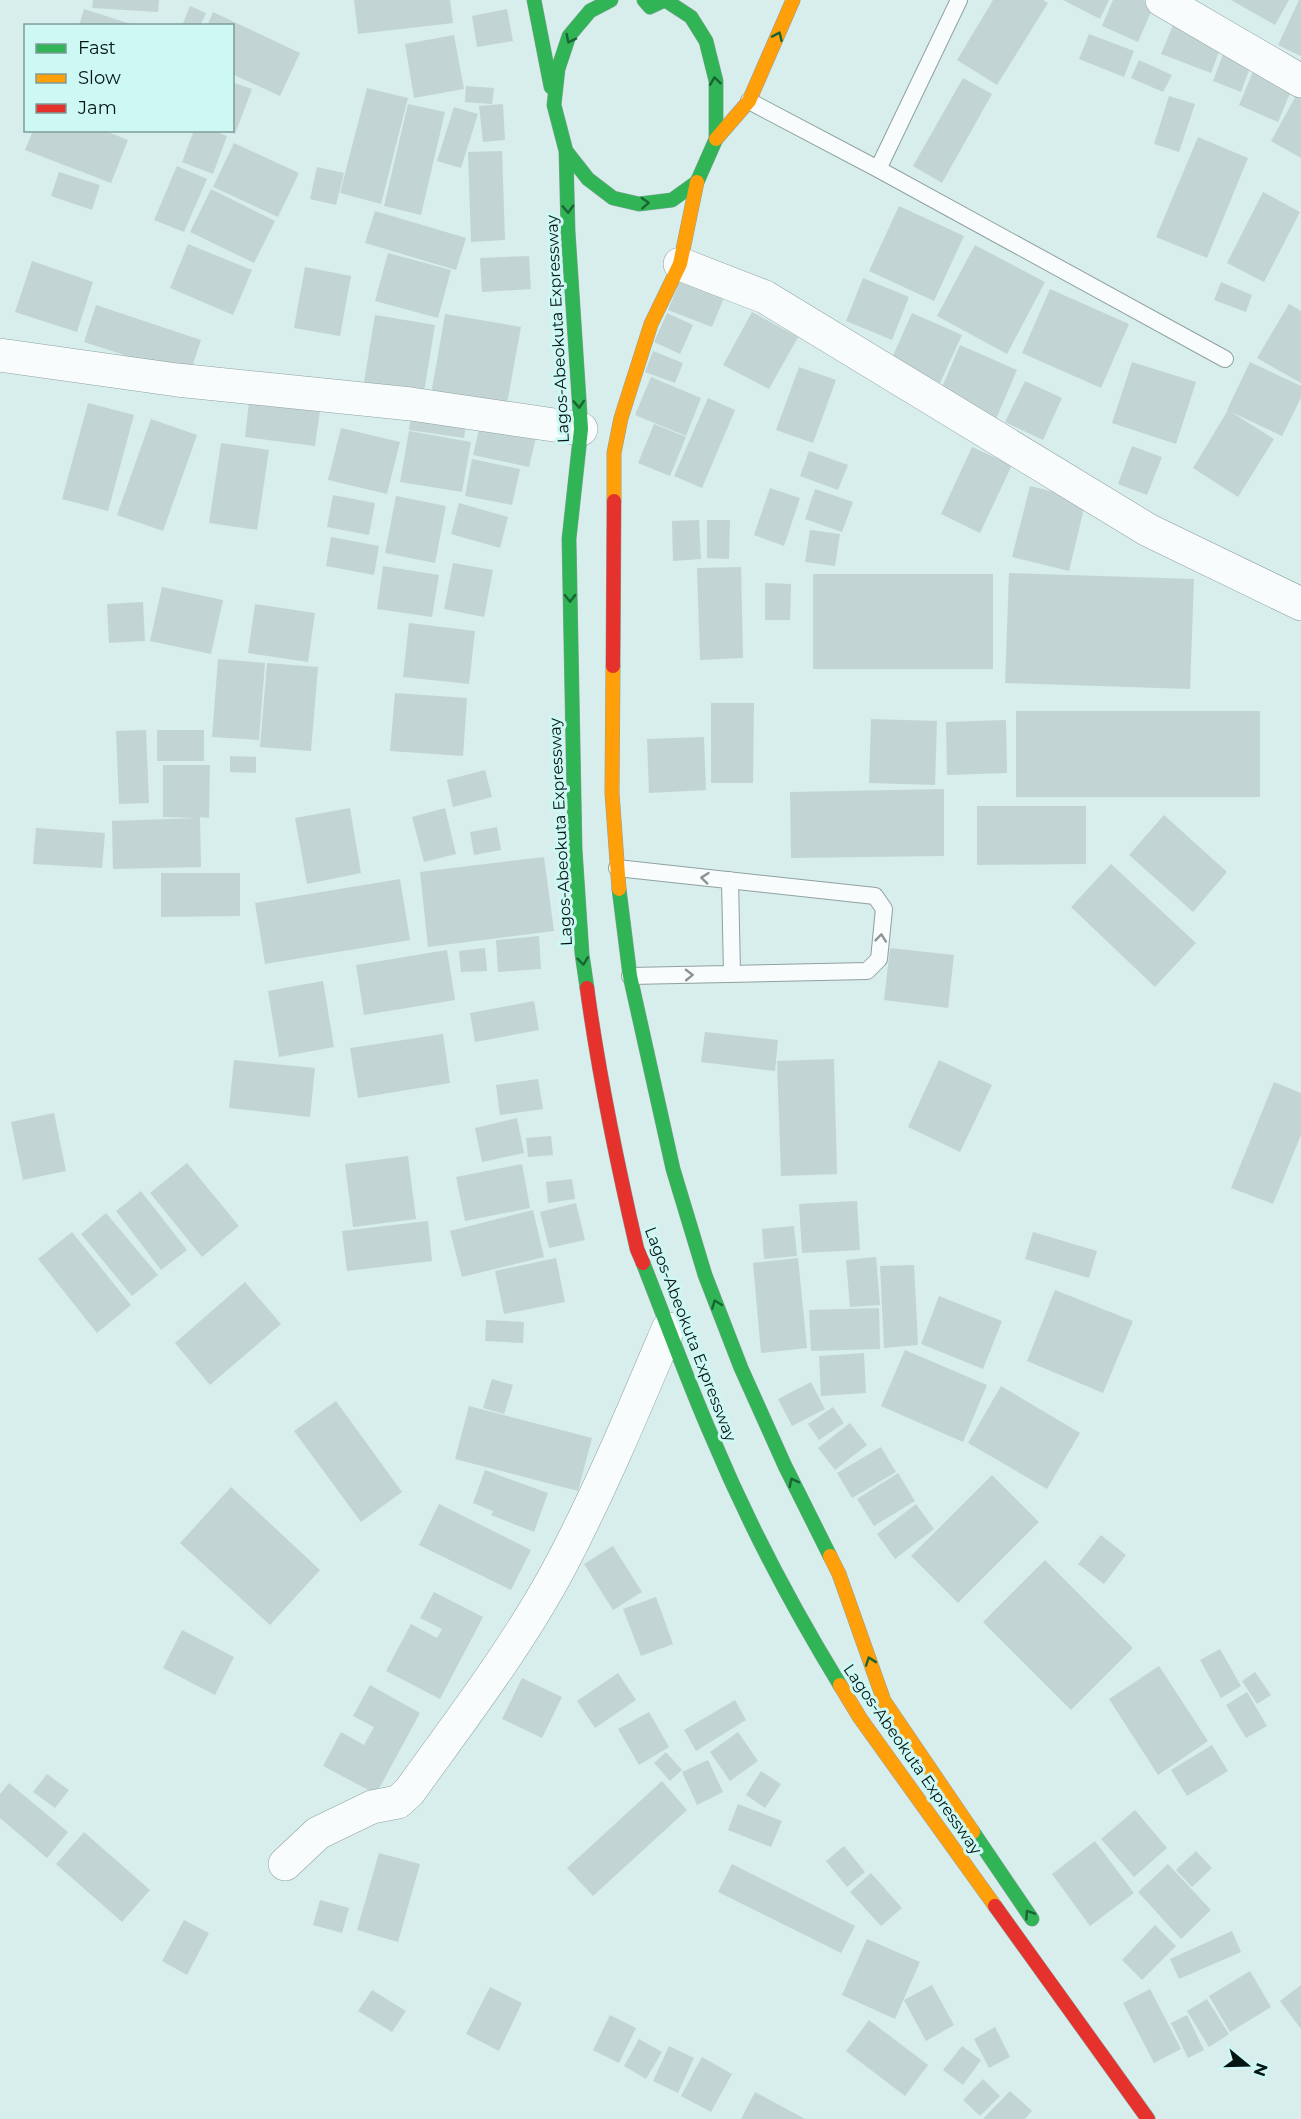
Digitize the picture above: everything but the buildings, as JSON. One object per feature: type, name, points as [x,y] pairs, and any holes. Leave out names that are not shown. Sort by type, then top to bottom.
[{"type":"main road","points":[[534,0],[554,105],[566,151],[588,179],[613,198],[639,204],[672,200],[697,182]]},
{"type":"main road","points":[[554,105],[558,69],[569,36],[591,11],[611,0]]},
{"type":"main road","points":[[646,2],[666,0],[691,17],[706,41],[716,81],[716,139]]},
{"type":"main road","points":[[716,139],[749,101],[793,0]]},
{"type":"main road","name":"Lagos-Abeokuta Expressway","points":[[716,139],[697,182],[680,264],[651,324],[621,418],[614,453],[612,794],[617,868],[630,976],[673,1170],[705,1275],[746,1379],[785,1466],[839,1574],[884,1701],[1042,1934]]},
{"type":"main road","name":"Lagos-Abeokuta Expressway","points":[[566,151],[569,243],[581,429],[569,539],[575,849],[582,954],[597,1064],[616,1160],[638,1250],[716,1448],[755,1532],[805,1628],[860,1718],[1148,2119]]},
{"type":"street","points":[[1162,0],[1301,81]]},
{"type":"street","points":[[680,264],[765,297],[1148,530],[1301,604]]},
{"type":"street","points":[[0,355],[177,380],[411,404],[581,429]]},
{"type":"street","points":[[285,1864],[318,1833],[372,1807],[398,1803],[410,1792],[502,1662],[562,1562],[616,1453],[668,1329]]},
{"type":"lane","points":[[878,169],[959,0]]},
{"type":"lane","points":[[749,101],[1225,359]]},
{"type":"lane","points":[[617,868],[875,896],[884,909],[879,959],[867,971],[630,976]]},
{"type":"lane","points":[[730,880],[732,974]]},
{"type":"traffic: fast","points":[[534,0],[551,87]]},
{"type":"traffic: fast","points":[[611,0],[590,11],[569,36],[558,69],[554,105],[566,151],[588,179],[613,198],[639,204],[672,200],[697,182],[716,139],[716,81],[706,41],[691,17],[665,0],[650,7],[644,0]]},
{"type":"traffic: fast","points":[[566,151],[568,231],[581,429],[569,539],[575,849],[582,954],[587,988]]},
{"type":"traffic: fast","points":[[619,889],[630,976],[673,1169],[705,1275],[741,1368],[785,1466],[830,1556]]},
{"type":"traffic: fast","points":[[643,1263],[694,1394],[740,1501],[787,1594],[840,1685]]},
{"type":"traffic: fast","points":[[973,1832],[1032,1919]]},
{"type":"traffic: slow","points":[[716,139],[749,101],[793,0]]},
{"type":"traffic: slow","points":[[614,501],[614,453],[621,418],[651,324],[680,264],[697,182]]},
{"type":"traffic: slow","points":[[613,666],[612,793],[619,889]]},
{"type":"traffic: slow","points":[[830,1556],[839,1574],[884,1701],[973,1832]]},
{"type":"traffic: slow","points":[[840,1685],[860,1718],[995,1906]]},
{"type":"traffic: jam","points":[[613,666],[614,501]]},
{"type":"traffic: jam","points":[[587,988],[616,1152],[637,1249],[643,1263]]},
{"type":"traffic: jam","points":[[995,1906],[1148,2119]]}]
